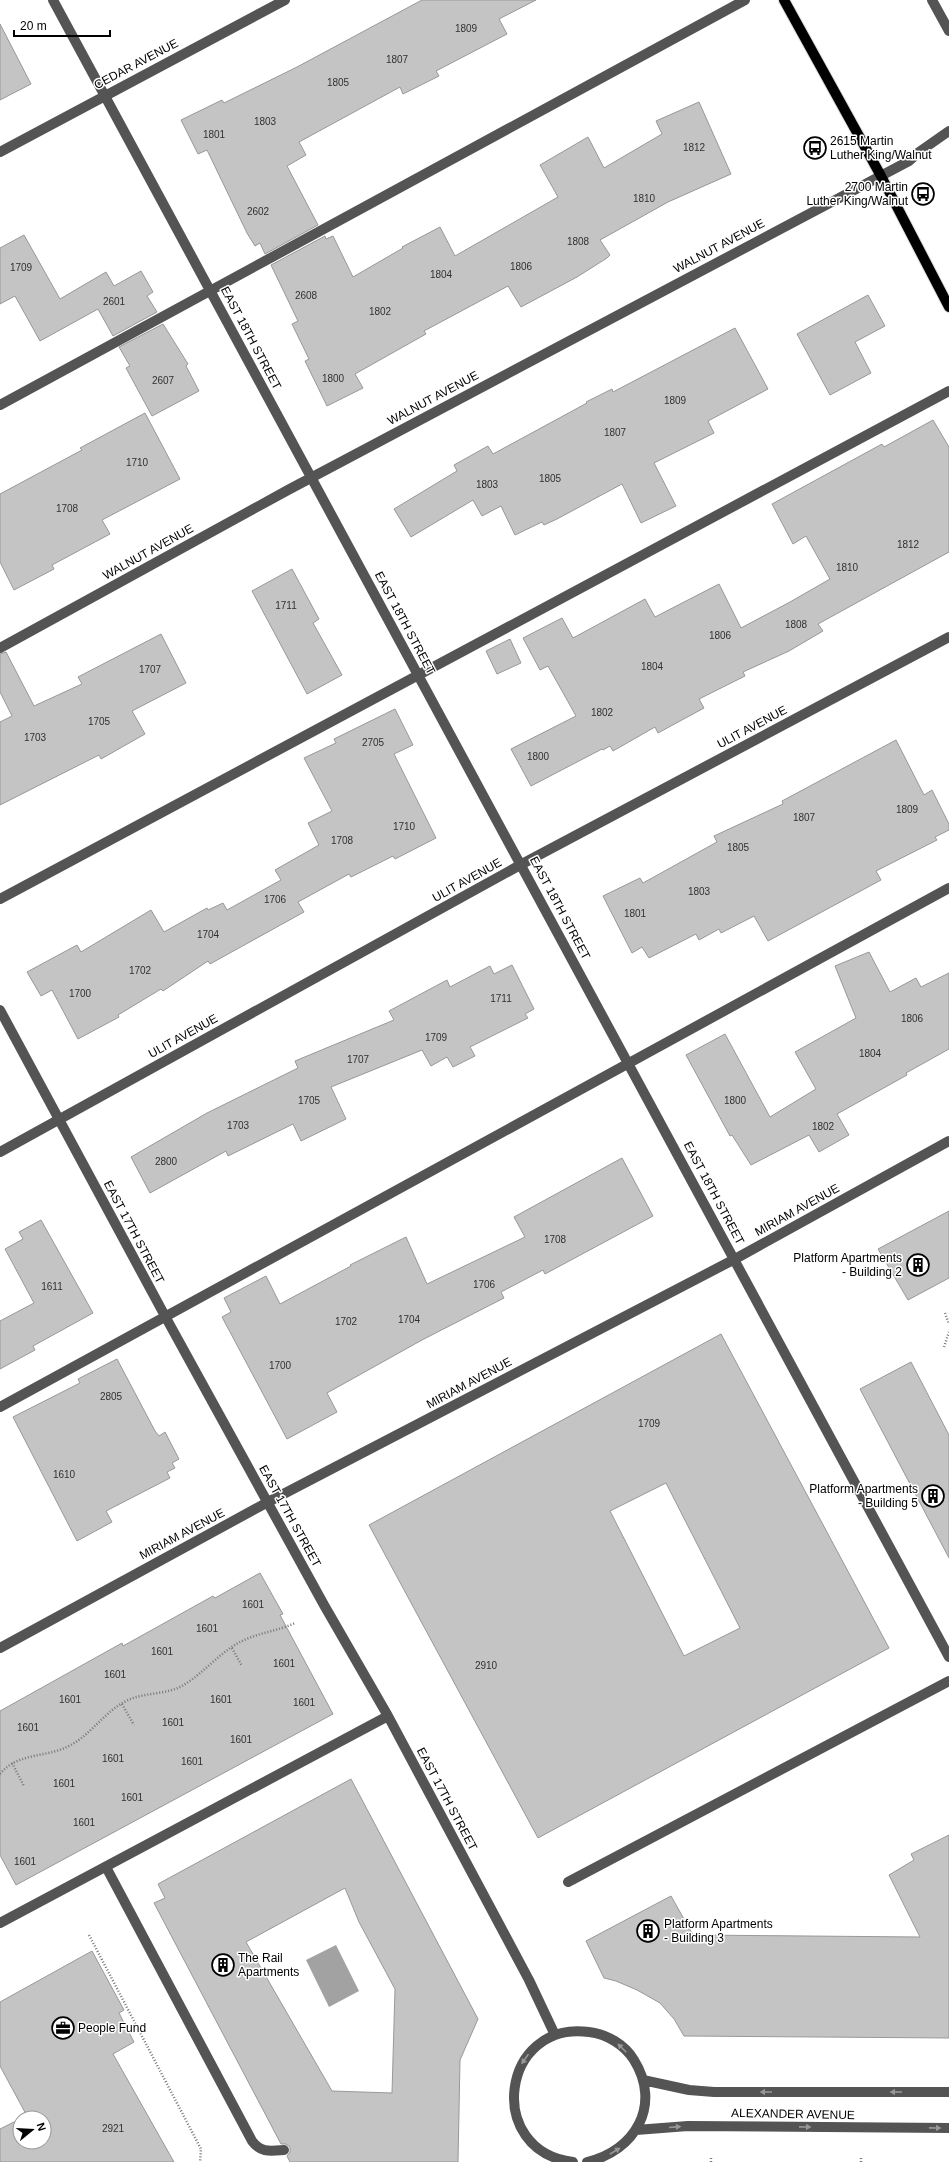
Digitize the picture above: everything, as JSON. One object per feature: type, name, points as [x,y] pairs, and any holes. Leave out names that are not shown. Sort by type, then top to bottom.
[{"type":"main road","points":[[784,0],[881,176],[949,307]]},
{"type":"street","name":"EAST 18TH STREET","points":[[53,0],[418,675],[522,864],[949,1657]]},
{"type":"street","name":"CEDAR AVENUE","points":[[0,152],[285,0]]},
{"type":"street","points":[[0,405],[745,0]]},
{"type":"street","points":[[932,0],[949,31]]},
{"type":"street","name":"WALNUT AVENUE","points":[[0,648],[312,477],[909,161],[918,152],[949,131]]},
{"type":"street","points":[[0,899],[949,391]]},
{"type":"street","name":"ULIT AVENUE","points":[[0,1152],[522,864],[949,637]]},
{"type":"street","points":[[0,1407],[949,888]]},
{"type":"street","name":"EAST 17TH STREET","points":[[0,1010],[165,1316],[324,1605],[388,1716],[529,1980],[555,2035]]},
{"type":"street","name":"MIRIAM AVENUE","points":[[0,1648],[268,1502],[735,1259],[949,1141]]},
{"type":"street","points":[[568,1882],[949,1681]]},
{"type":"street","points":[[0,1923],[388,1716]]},
{"type":"street","points":[[106,1867],[252,2141],[256,2146],[265,2151],[284,2150]]},
{"type":"street","points":[[573,2162],[561,2160],[541,2151],[525,2136],[516,2118],[513,2098],[515,2078],[524,2060],[537,2045],[555,2035],[576,2030],[598,2033],[618,2043],[634,2060],[643,2080],[645,2097],[643,2114],[636,2130],[622,2147],[604,2158],[587,2162]]},
{"type":"street","name":"ALEXANDER AVENUE","points":[[643,2080],[689,2090],[714,2092],[949,2092]]},
{"type":"street","name":"ALEXANDER AVENUE","points":[[636,2130],[688,2126],[949,2128]]},
{"type":"path","points":[[946,1314],[949,1324]]},
{"type":"path","points":[[944,1347],[949,1332]]},
{"type":"path","points":[[0,1774],[12,1763],[32,1755],[59,1751],[71,1745],[107,1714],[122,1704],[145,1694],[166,1692],[181,1686],[241,1641],[282,1629],[295,1623]]},
{"type":"path","points":[[232,1648],[242,1666]]},
{"type":"path","points":[[122,1704],[134,1725]]},
{"type":"path","points":[[12,1763],[24,1786]]},
{"type":"path","points":[[89,1935],[201,2149],[200,2162]]},
{"type":"path","points":[[711,2156],[711,2162]]},
{"type":"shaded area","points":[[336,1945],[359,1991],[329,2007],[306,1960]]},
{"type":"building","points":[[422,0],[536,0],[499,19],[507,34],[436,71],[439,76],[403,94],[400,87],[299,142],[306,155],[287,166],[318,225],[265,254],[260,243],[255,246],[247,233],[207,150],[198,154],[181,120],[222,100],[224,103],[297,67]]},
{"type":"building","points":[[0,24],[31,84],[0,100]]},
{"type":"building","points":[[699,102],[731,174],[668,202],[600,240],[610,255],[607,258],[577,277],[521,307],[508,286],[424,331],[426,334],[355,374],[363,388],[327,406],[305,361],[309,359],[292,324],[298,321],[271,265],[325,236],[326,239],[333,236],[353,277],[403,248],[402,247],[440,227],[455,256],[558,197],[540,165],[588,137],[604,168],[662,134],[656,121]]},
{"type":"building","points":[[24,235],[60,299],[106,272],[114,286],[141,271],[153,292],[147,296],[157,312],[113,336],[98,309],[40,341],[15,296],[0,304],[0,248]]},
{"type":"building","points":[[868,295],[885,326],[855,342],[871,373],[830,395],[797,334]]},
{"type":"building","points":[[163,324],[188,364],[186,366],[199,391],[152,416],[126,368],[130,366],[119,347]]},
{"type":"building","points":[[735,328],[768,389],[708,421],[714,433],[654,463],[676,506],[641,523],[622,484],[557,519],[544,525],[542,522],[515,535],[501,506],[482,516],[473,500],[411,537],[394,509],[457,471],[454,465],[488,446],[493,454],[587,403],[586,402],[612,389],[613,392]]},
{"type":"building","points":[[145,413],[180,479],[102,520],[110,534],[52,565],[54,569],[14,590],[0,562],[0,494],[82,450],[80,448]]},
{"type":"building","points":[[933,420],[949,447],[949,552],[818,624],[823,631],[789,651],[743,672],[745,676],[699,699],[704,708],[658,733],[655,727],[613,751],[610,746],[603,750],[602,749],[531,786],[511,749],[576,716],[548,666],[540,670],[523,638],[562,618],[573,638],[645,599],[655,617],[719,584],[741,628],[790,602],[830,579],[806,536],[793,544],[772,504],[882,444],[884,447]]},
{"type":"building","points":[[292,569],[319,619],[313,623],[342,675],[307,694],[252,591]]},
{"type":"building","points":[[161,634],[186,683],[132,711],[145,734],[101,759],[99,755],[0,805],[0,722],[12,716],[0,692],[0,654],[6,652],[34,706],[82,684],[78,677]]},
{"type":"building","points":[[510,639],[521,663],[497,674],[486,651]]},
{"type":"building","points":[[395,709],[413,745],[394,754],[436,838],[395,859],[393,856],[351,877],[349,874],[298,902],[304,912],[210,964],[208,961],[163,991],[161,989],[118,1015],[119,1017],[78,1039],[52,990],[41,996],[27,972],[77,945],[81,952],[151,910],[164,932],[207,908],[208,910],[223,903],[227,910],[281,880],[275,870],[319,845],[308,823],[332,811],[304,758],[336,743],[334,739]]},
{"type":"building","points":[[896,740],[924,795],[932,790],[949,824],[949,830],[935,837],[937,840],[876,871],[881,880],[768,941],[754,916],[721,933],[719,929],[699,940],[696,934],[649,958],[642,947],[632,953],[603,896],[640,878],[643,883],[717,842],[714,836],[783,804],[782,801]]},
{"type":"building","points":[[869,952],[890,992],[916,978],[921,987],[949,973],[949,1049],[906,1073],[907,1075],[837,1114],[849,1135],[819,1152],[809,1135],[751,1165],[732,1135],[730,1136],[686,1055],[725,1034],[770,1117],[816,1089],[795,1052],[856,1018],[835,966]]},
{"type":"building","points":[[512,965],[534,1009],[525,1014],[528,1018],[470,1047],[475,1056],[453,1067],[447,1057],[431,1066],[422,1050],[331,1087],[346,1119],[301,1141],[293,1124],[228,1156],[226,1151],[150,1193],[131,1157],[207,1113],[298,1068],[295,1061],[394,1020],[389,1011],[447,980],[450,987],[490,966],[494,974]]},
{"type":"building","points":[[622,1158],[653,1216],[545,1274],[543,1270],[501,1292],[504,1298],[422,1340],[327,1393],[337,1412],[287,1439],[222,1317],[231,1312],[224,1298],[266,1276],[280,1304],[351,1266],[350,1265],[406,1237],[427,1284],[525,1237],[514,1217]]},
{"type":"building","name":"Platform Apartments - Building 2","points":[[949,1211],[949,1278],[908,1300],[878,1249]]},
{"type":"building","points":[[41,1220],[93,1313],[33,1346],[35,1350],[0,1369],[0,1321],[34,1303],[5,1249],[23,1239],[19,1232]]},
{"type":"building","points":[[721,1334],[889,1648],[538,1838],[369,1525]],"holes":[[[666,1483],[740,1628],[684,1656],[610,1511]]]},
{"type":"building","points":[[117,1359],[155,1431],[159,1436],[165,1432],[179,1459],[172,1463],[175,1468],[167,1472],[170,1478],[106,1511],[112,1522],[77,1541],[13,1417],[80,1383],[78,1379]]},
{"type":"building","name":"Platform Apartments - Building 5","points":[[911,1362],[949,1435],[949,1558],[860,1389]]},
{"type":"building","points":[[260,1573],[283,1614],[280,1615],[333,1714],[16,1885],[0,1855],[0,1711],[122,1643],[123,1646],[213,1596],[215,1598]]},
{"type":"building","name":"The Rail Apartments","points":[[351,1779],[478,2019],[460,2060],[458,2162],[290,2162],[287,2156],[290,2152],[290,2147],[286,2144],[281,2144],[154,1903],[165,1898],[158,1884]],"holes":[[[345,1888],[359,1922],[395,1989],[392,2093],[332,2091],[246,1942]]]},
{"type":"building","name":"Platform Apartments - Building 3","points":[[949,1835],[949,2038],[684,2036],[674,2019],[660,2003],[637,1990],[616,1981],[604,1978],[586,1941],[671,1896],[693,1935],[920,1937],[889,1875],[914,1860],[911,1854]]},
{"type":"building","points":[[92,1951],[124,2010],[119,2013],[134,2042],[113,2054],[174,2162],[0,2162],[0,2129],[12,2123],[12,2150],[52,2150],[52,2110],[24,2110],[0,2066],[0,2002]]},
{"type":"place","name":"2615 Martin Luther King/Walnut","points":[[815,148]]},
{"type":"place","name":"2700 Martin Luther King/Walnut","points":[[923,194]]},
{"type":"place","name":"Platform Apartments - Building 2","points":[[918,1265]]},
{"type":"place","name":"Platform Apartments - Building 5","points":[[933,1496]]},
{"type":"place","name":"Platform Apartments - Building 3","points":[[648,1931]]},
{"type":"place","name":"The Rail Apartments","points":[[223,1965]]},
{"type":"place","name":"People Fund","points":[[63,2028]]}]
